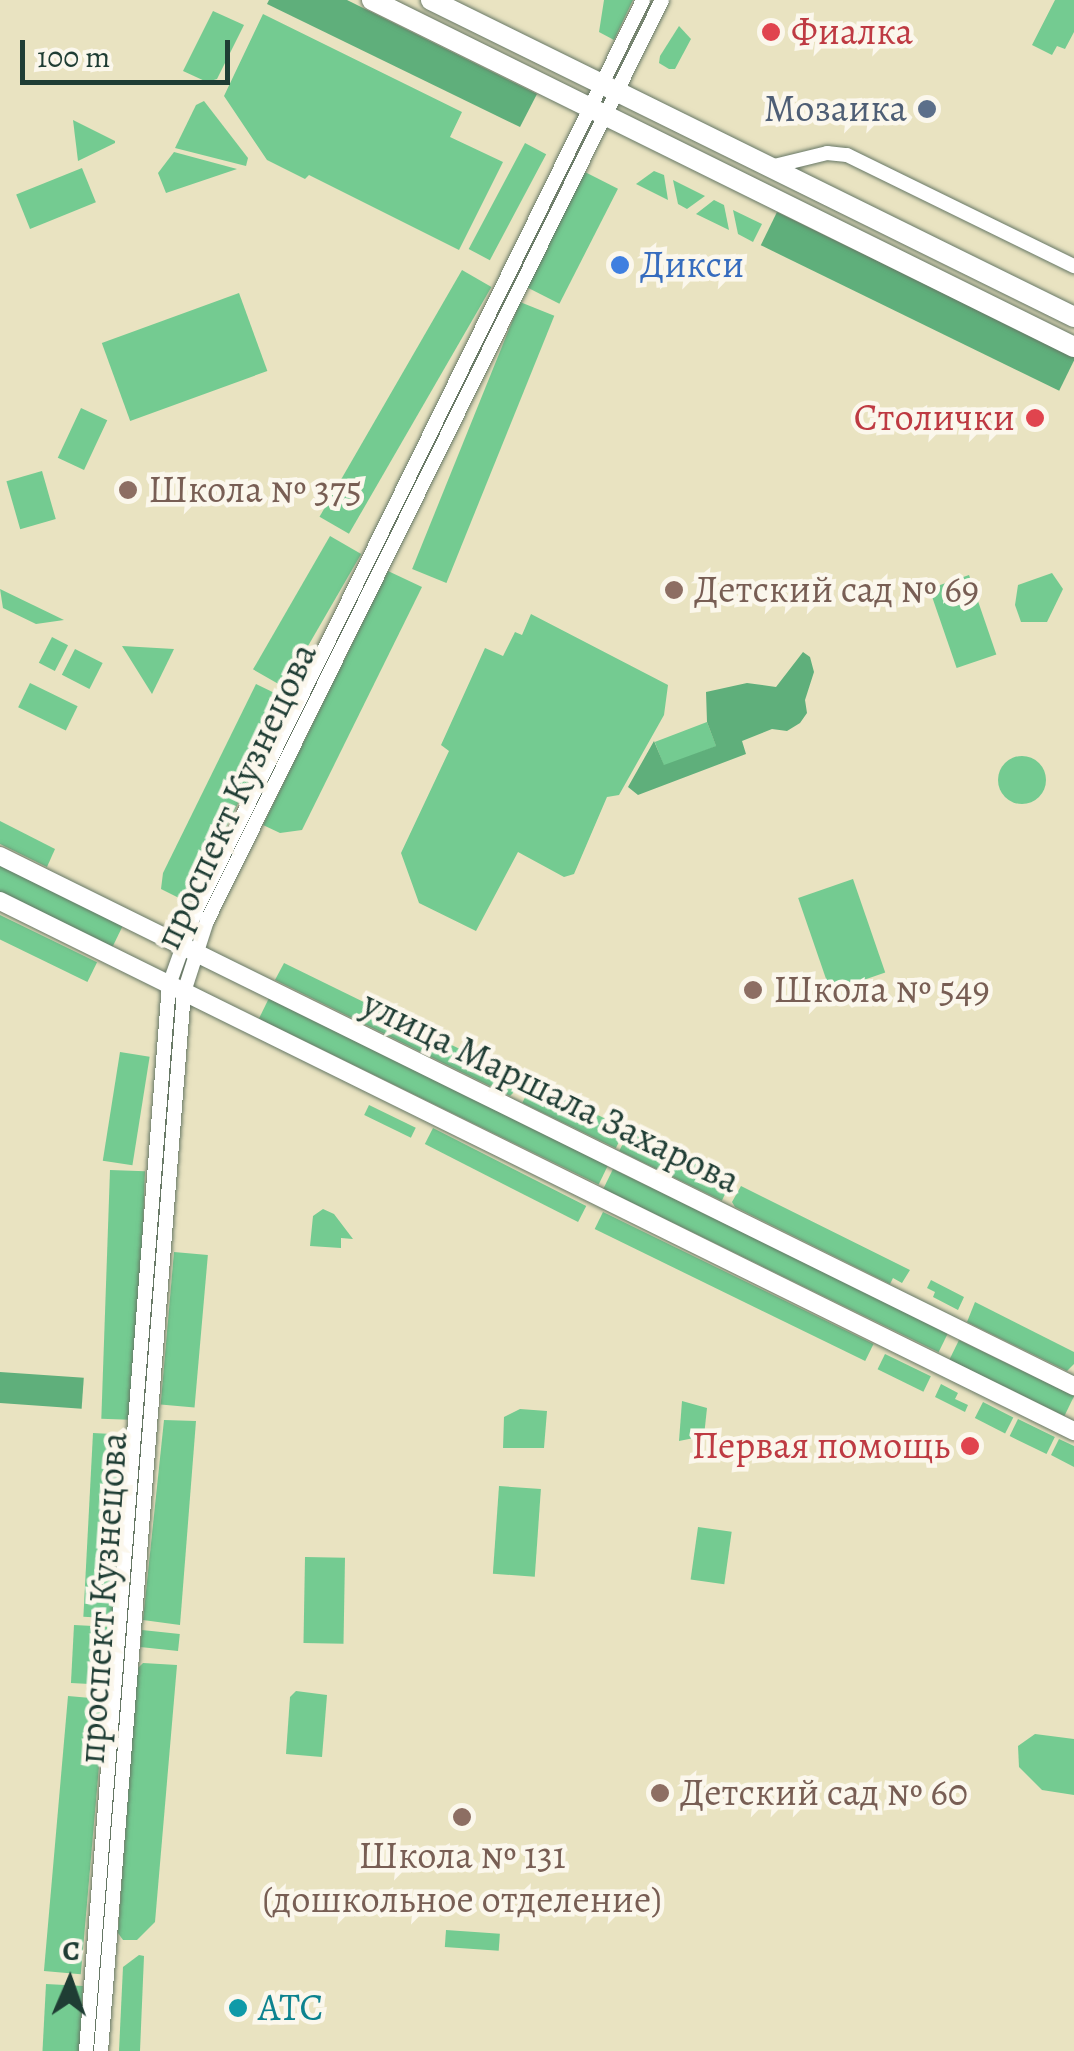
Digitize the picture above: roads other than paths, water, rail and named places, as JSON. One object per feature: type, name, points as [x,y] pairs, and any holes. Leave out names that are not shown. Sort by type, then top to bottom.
[{"type":"main road","points":[[372,0],[1074,347]]},
{"type":"main road","points":[[431,0],[1074,318]]},
{"type":"street","name":"проспект Кузнецова","points":[[609,88],[642,0]]},
{"type":"street","name":"проспект Кузнецова","points":[[86,2051],[176,988],[188,948],[597,111],[662,0]]},
{"type":"street","points":[[770,167],[828,153],[846,155],[1074,266]]},
{"type":"street","name":"улица Маршала Захарова","points":[[0,856],[1074,1386]]},
{"type":"street","name":"улица Маршала Захарова","points":[[0,901],[1074,1431]]},
{"type":"street","name":"проспект Кузнецова","points":[[101,2051],[176,988]]},
{"type":"place","name":"Фиалка","points":[[771,32]]},
{"type":"place","name":"Мозаика","points":[[927,109]]},
{"type":"place","name":"Дикси","points":[[620,265]]},
{"type":"place","name":"Столички","points":[[1035,418]]},
{"type":"place","name":"Школа № 375","points":[[128,490]]},
{"type":"place","name":"Детский сад № 69","points":[[674,590]]},
{"type":"place","name":"Школа № 549","points":[[753,990]]},
{"type":"place","name":"Первая помощь","points":[[970,1446]]},
{"type":"place","name":"Детский сад № 60","points":[[660,1793]]},
{"type":"place","name":"Школа № 131 (дошкольное отделение)","points":[[462,1817]]},
{"type":"place","name":"АТС","points":[[238,2008]]}]
